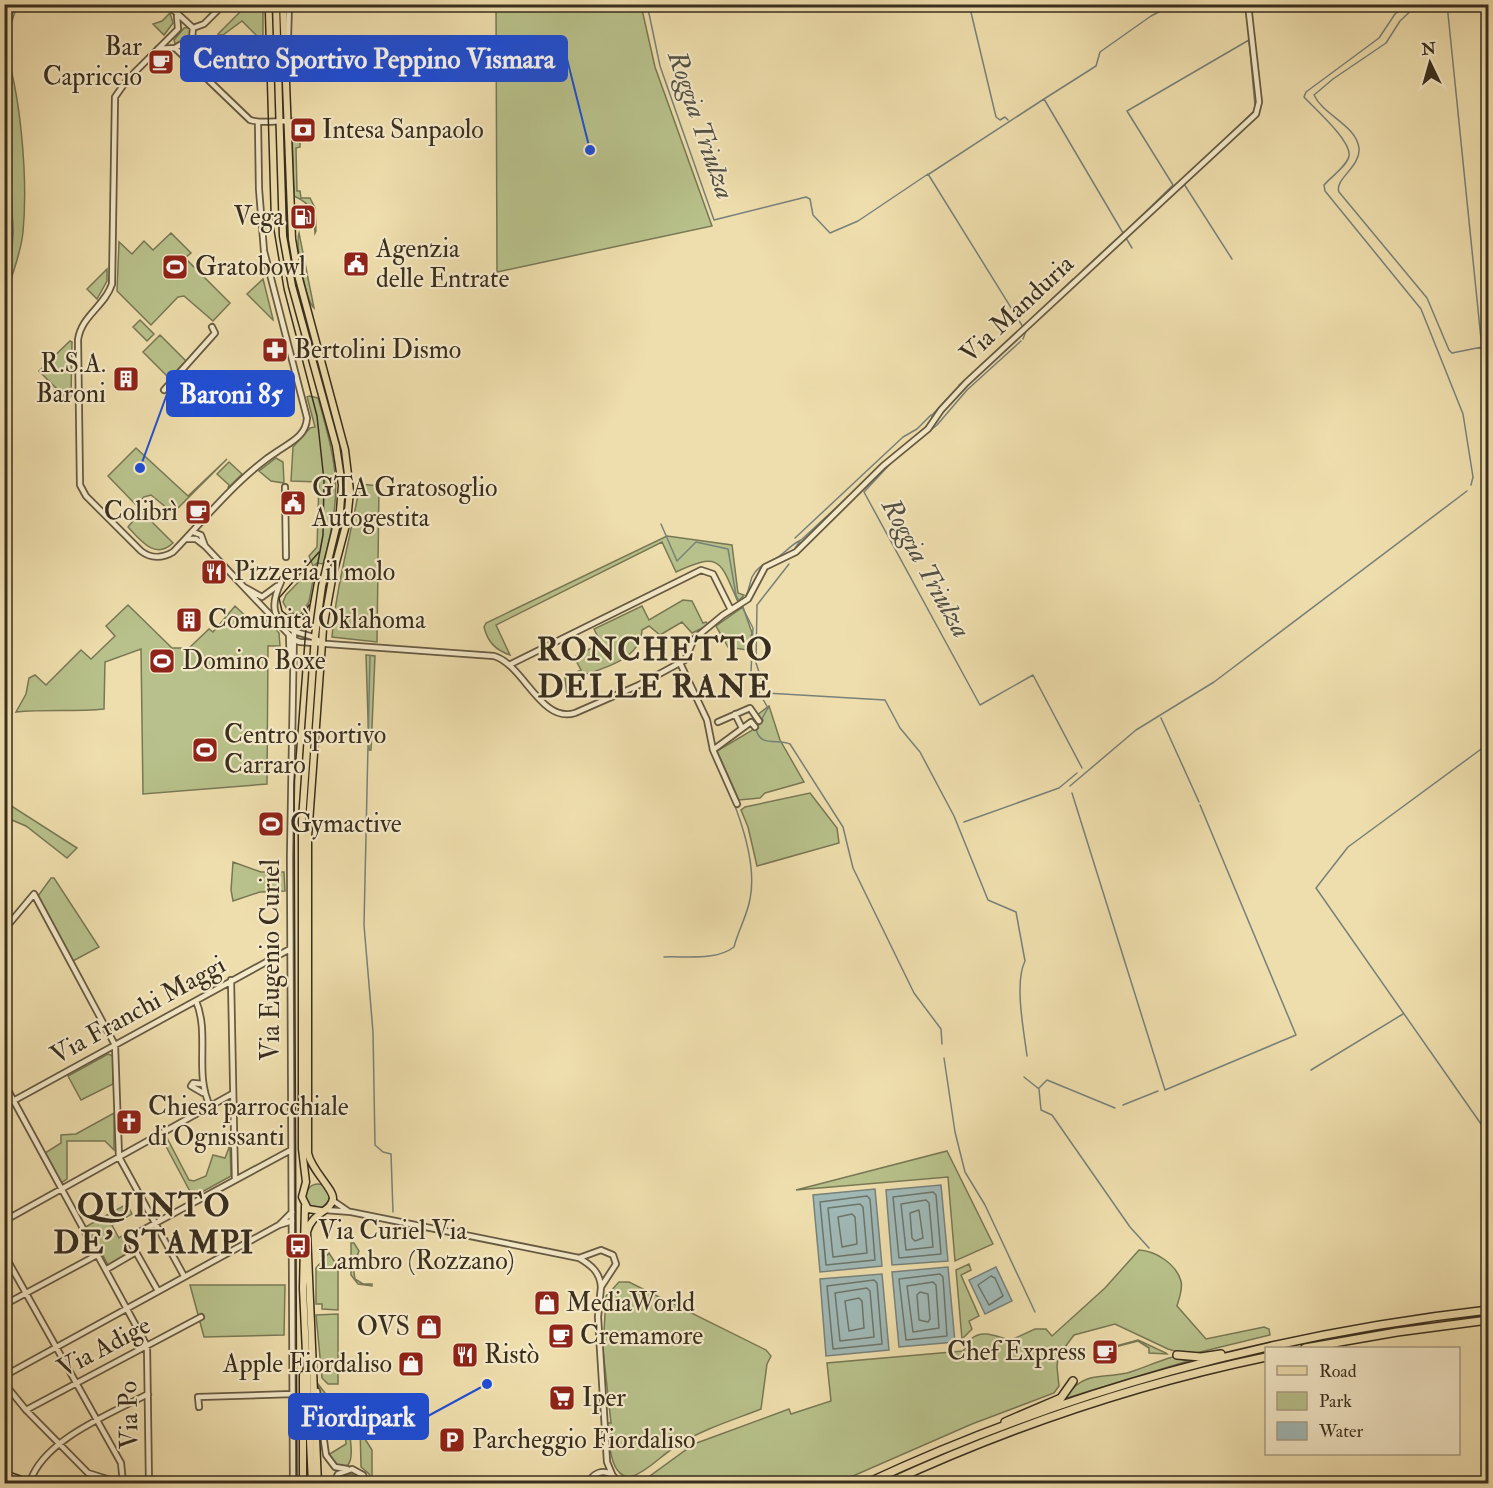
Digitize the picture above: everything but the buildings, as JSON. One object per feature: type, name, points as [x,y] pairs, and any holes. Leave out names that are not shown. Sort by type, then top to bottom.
[{"type":"highway","points":[[1267,1347],[1378,1326],[1488,1310]]},
{"type":"highway","points":[[1311,1347],[1397,1332],[1488,1320]]},
{"type":"highway","points":[[1177,1355],[1201,1357],[1265,1347]]},
{"type":"highway","points":[[865,1484],[978,1436],[1123,1386],[1265,1348]]},
{"type":"highway","points":[[886,1484],[955,1454],[1080,1408],[1155,1385],[1265,1357]]},
{"type":"highway","points":[[978,1436],[1015,1416],[1061,1398],[1073,1381]]},
{"type":"highway","points":[[675,1484],[689,1481],[704,1484]]},
{"type":"main road","points":[[276,4],[289,208],[298,275],[345,450],[349,478],[347,520],[333,574],[322,644],[308,837],[308,1153],[312,1167],[331,1190],[332,1200],[313,1217],[308,1232],[318,1484]]},
{"type":"main road","points":[[283,4],[286,75],[282,224],[286,258],[336,446],[342,485],[340,511],[322,586],[315,636],[302,827],[302,1149],[305,1187],[302,1197],[305,1206],[303,1484]]},
{"type":"main road","points":[[305,1187],[314,1181],[323,1182]]},
{"type":"main road","points":[[305,1206],[313,1211],[323,1210]]},
{"type":"main road","points":[[304,1326],[312,1484]]},
{"type":"main road","points":[[4,1474],[32,1483]]},
{"type":"street","points":[[158,49],[175,48],[189,40],[194,34],[193,28],[177,16],[167,4]]},
{"type":"street","points":[[193,28],[204,24],[224,4]]},
{"type":"street","points":[[286,75],[289,56],[289,4]]},
{"type":"street","name":"Via Manduria","points":[[314,645],[488,655],[509,665],[554,712],[563,715],[572,714],[639,686],[680,663],[687,657],[693,640],[742,604],[765,567],[796,552],[883,466],[928,429],[940,410],[966,383],[1256,114],[1259,102],[1248,4]]},
{"type":"street","points":[[177,16],[178,29]]},
{"type":"street","points":[[188,24],[172,34],[118,90],[113,102],[113,280],[108,295],[87,318],[79,336],[78,474],[86,496],[146,554],[167,555],[194,532],[266,458],[303,433],[306,424],[264,251],[259,189],[258,123]]},
{"type":"street","points":[[172,34],[171,44],[250,120],[258,123],[283,120],[301,123]]},
{"type":"street","points":[[189,40],[193,63]]},
{"type":"street","points":[[164,390],[215,333],[212,327]]},
{"type":"street","points":[[285,487],[286,557]]},
{"type":"street","points":[[198,537],[201,523]]},
{"type":"street","points":[[194,532],[259,603],[270,605],[278,616],[294,630],[315,636],[322,644]]},
{"type":"street","points":[[186,539],[198,537]]},
{"type":"street","points":[[509,665],[701,570],[707,570],[713,574],[731,610]]},
{"type":"street","points":[[259,603],[281,582],[270,605]]},
{"type":"street","points":[[244,587],[264,596],[294,640],[314,645]]},
{"type":"street","points":[[291,673],[289,635],[294,630]]},
{"type":"street","points":[[291,673],[294,630]]},
{"type":"street","points":[[680,663],[706,720],[713,750],[736,804]]},
{"type":"street","name":"Via Eugenio Curiel","points":[[291,673],[293,1481]]},
{"type":"street","points":[[718,723],[750,708],[759,721]]},
{"type":"street","points":[[735,714],[742,728]]},
{"type":"street","points":[[713,750],[751,722],[754,727]]},
{"type":"street","points":[[4,930],[34,894],[115,1045],[119,1157],[184,1276]]},
{"type":"street","name":"Via Franchi Maggi","points":[[4,1106],[290,949]]},
{"type":"street","points":[[231,980],[235,1179]]},
{"type":"street","points":[[196,1001],[202,1014],[203,1092],[210,1106]]},
{"type":"street","points":[[4,1083],[147,1346]]},
{"type":"street","points":[[203,1084],[193,1083],[191,1086],[203,1092]]},
{"type":"street","points":[[4,1221],[232,1094]]},
{"type":"street","points":[[158,1291],[129,1238],[291,1150]]},
{"type":"street","points":[[332,1200],[351,1212]]},
{"type":"street","points":[[323,1210],[351,1212],[579,1258],[591,1264],[598,1274],[601,1287],[598,1337],[607,1462],[618,1484]]},
{"type":"street","points":[[279,1225],[292,1212]]},
{"type":"street","points":[[4,1376],[184,1276],[279,1225],[292,1221]]},
{"type":"street","points":[[279,1225],[292,1230]]},
{"type":"street","points":[[579,1258],[594,1255],[601,1250],[613,1255],[616,1264],[601,1287]]},
{"type":"street","points":[[107,1269],[136,1252]]},
{"type":"street","points":[[4,1254],[121,1463],[123,1483],[88,1473],[26,1410],[4,1383]]},
{"type":"street","points":[[4,1305],[97,1255]]},
{"type":"street","points":[[591,1264],[594,1255]]},
{"type":"street","points":[[598,1274],[608,1274]]},
{"type":"street","name":"Via Adige","points":[[26,1410],[201,1317]]},
{"type":"street","name":"Via Po","points":[[147,1346],[149,1484]]},
{"type":"street","points":[[315,1372],[326,1455],[335,1467],[360,1472],[367,1484]]},
{"type":"street","points":[[32,1483],[35,1468],[59,1443],[148,1394]]},
{"type":"street","points":[[199,1407],[198,1397],[293,1394]]},
{"type":"street","points":[[588,1484],[592,1476],[600,1472],[607,1462]]},
{"type":"street","points":[[333,1484],[338,1474],[347,1469]]},
{"type":"street","points":[[600,1472],[612,1474]]},
{"type":"street","points":[[226,1484],[293,1481]]},
{"type":"green space","points":[[4,5],[14,5],[15,12],[5,41]]},
{"type":"green space","points":[[247,5],[263,5],[263,36],[260,39],[242,21],[223,35],[218,34]]},
{"type":"green space","points":[[496,5],[641,5],[655,67],[712,226],[497,272]]},
{"type":"green space","points":[[170,13],[173,23],[164,35],[153,24],[162,21]]},
{"type":"green space","points":[[191,27],[189,38],[175,44],[174,40],[184,28]]},
{"type":"green space","points":[[4,45],[19,112],[25,187],[22,240],[5,298],[13,231]]},
{"type":"green space","points":[[292,133],[300,135],[300,147],[296,148],[297,191],[300,191],[301,198],[310,198],[315,208],[315,233],[311,210],[305,202],[294,196]]},
{"type":"green space","points":[[171,233],[191,253],[185,258],[230,303],[213,321],[184,296],[178,297],[151,325],[117,291],[119,242],[132,254],[144,241],[153,250]]},
{"type":"green space","points":[[299,233],[314,308],[302,272]]},
{"type":"green space","points":[[107,269],[107,281],[97,299],[87,289]]},
{"type":"green space","points":[[263,279],[273,319],[273,320],[247,294]]},
{"type":"green space","points":[[140,320],[154,334],[147,341],[133,327]]},
{"type":"green space","points":[[160,335],[186,361],[169,378],[143,352]]},
{"type":"green space","points":[[70,341],[72,342],[71,396],[68,400],[39,371]]},
{"type":"green space","points":[[307,397],[318,398],[330,444],[336,481],[333,518],[323,564],[317,563],[313,566],[309,556],[317,547],[319,482],[291,481],[293,447],[310,428],[315,427]]},
{"type":"green space","points":[[136,448],[188,496],[227,459],[173,513],[151,495],[144,497],[136,505],[108,476]]},
{"type":"green space","points":[[276,458],[283,462],[284,483],[271,481],[259,471]]},
{"type":"green space","points":[[229,462],[242,474],[228,488],[229,485],[217,474]]},
{"type":"green space","points":[[360,484],[379,486],[377,642],[332,637],[340,580]]},
{"type":"green space","points":[[141,511],[173,543],[160,550],[149,547],[138,538],[128,527]]},
{"type":"green space","points":[[667,536],[732,545],[738,593],[744,595],[738,602],[722,569],[711,561],[676,572],[662,542],[496,625],[510,655],[490,642],[484,627],[486,623]]},
{"type":"green space","points":[[316,564],[309,602],[301,614],[289,613],[283,602],[286,595]]},
{"type":"green space","points":[[683,600],[692,601],[703,623],[706,622],[709,625],[692,633],[682,622],[660,635],[649,626],[642,630],[640,641],[634,650],[615,664],[570,679],[571,695],[567,695],[565,678],[581,670],[574,657],[601,643],[594,629],[642,606],[649,620]]},
{"type":"green space","name":"Centro sportivo Carraro","points":[[128,605],[172,648],[189,648],[209,629],[213,632],[235,606],[258,628],[267,620],[279,633],[280,646],[268,646],[267,784],[143,794],[141,649],[105,662],[104,709],[16,712],[26,694],[29,678],[35,675],[46,685],[81,650],[91,659],[115,636],[106,626]]},
{"type":"green space","points":[[743,607],[752,633],[747,650],[728,647],[716,626]]},
{"type":"green space","points":[[366,655],[375,656],[371,750],[369,750]]},
{"type":"green space","points":[[769,706],[780,740],[804,782],[765,793],[760,798],[739,800],[717,751],[751,731],[763,720],[757,715]]},
{"type":"green space","points":[[810,793],[837,828],[839,843],[757,866],[748,827],[741,810],[745,807]]},
{"type":"green space","points":[[4,801],[77,848],[67,858],[26,826],[7,818],[7,828],[5,828]]},
{"type":"green space","points":[[233,862],[261,872],[284,872],[285,891],[260,892],[233,901],[231,890]]},
{"type":"green space","points":[[51,878],[54,878],[99,947],[73,961],[38,896]]},
{"type":"green space","points":[[108,1054],[113,1056],[113,1084],[81,1100],[68,1076]]},
{"type":"green space","points":[[114,1113],[114,1150],[105,1141],[67,1141],[67,1179],[61,1183],[45,1153],[61,1143],[61,1135],[76,1134]]},
{"type":"green space","points":[[165,1134],[189,1180],[194,1181],[206,1176],[213,1155],[225,1158],[230,1145],[231,1176],[193,1197],[161,1137]]},
{"type":"green space","points":[[947,1151],[993,1244],[955,1261],[948,1177],[796,1190]]},
{"type":"green space","points":[[318,1184],[327,1187],[330,1196],[327,1205],[318,1208],[309,1205],[306,1196],[309,1187]]},
{"type":"green space","points":[[127,1204],[132,1214],[112,1225],[119,1238],[123,1235],[132,1252],[108,1265],[87,1226]]},
{"type":"green space","points":[[351,1243],[354,1243],[359,1251],[353,1266],[355,1279],[363,1284],[372,1284],[372,1286],[358,1284],[351,1275]]},
{"type":"green space","points":[[1139,1250],[1158,1256],[1175,1269],[1181,1281],[1181,1294],[1177,1306],[1206,1339],[1264,1327],[1269,1329],[1270,1335],[1188,1355],[1168,1349],[1115,1324],[1074,1335],[1065,1347],[1059,1348],[1057,1367],[1059,1386],[1054,1393],[972,1424],[837,1483],[710,1484],[684,1480],[639,1484],[694,1444],[789,1409],[791,1414],[831,1401],[827,1363],[963,1351],[971,1339],[981,1334],[1011,1340],[1035,1329],[1046,1329],[1052,1336],[1105,1288]]},
{"type":"green space","points":[[329,1253],[338,1267],[338,1310],[322,1309],[322,1304],[316,1304],[316,1268]]},
{"type":"green space","points":[[969,1264],[971,1270],[961,1275],[979,1316],[969,1321],[972,1329],[962,1339],[956,1270]]},
{"type":"green space","points":[[619,1282],[629,1282],[766,1350],[771,1356],[767,1364],[761,1409],[688,1439],[631,1477],[624,1476],[614,1465],[607,1423],[611,1423],[603,1350],[606,1296]]},
{"type":"green space","points":[[190,1285],[285,1285],[284,1335],[204,1337]]},
{"type":"green space","points":[[338,1314],[338,1384],[328,1384],[322,1378],[316,1315]]},
{"type":"green space","points":[[1138,1340],[1167,1354],[1149,1353],[1149,1348],[1138,1341],[1115,1347],[1113,1351],[1110,1343],[1116,1346]]},
{"type":"green space","points":[[1173,1357],[1188,1361],[1067,1398],[1066,1395],[1074,1387],[1087,1379],[1127,1373]]},
{"type":"green space","points":[[318,1384],[329,1398],[324,1409],[327,1448]]},
{"type":"green space","points":[[345,1400],[349,1403],[351,1453],[348,1465],[341,1467],[334,1463],[328,1455],[346,1444],[344,1414],[339,1409],[343,1409],[344,1404],[338,1404]]},
{"type":"green space","points":[[366,1420],[368,1424],[365,1439],[372,1450],[372,1481],[369,1474],[361,1467],[360,1425]]},
{"type":"green space","points":[[351,1474],[358,1477],[362,1483],[338,1483],[343,1476]]},
{"type":"water","points":[[5,87],[13,231],[12,253],[5,277]]},
{"type":"water","points":[[941,1185],[948,1261],[892,1265],[886,1190]]},
{"type":"water","points":[[875,1189],[882,1266],[820,1272],[813,1195]]},
{"type":"water","points":[[948,1267],[955,1342],[899,1347],[892,1272]]},
{"type":"water","points":[[996,1267],[1012,1301],[985,1314],[969,1280]]},
{"type":"water","points":[[882,1274],[889,1350],[826,1356],[820,1279]]},
{"type":"waterway","name":"Roggia Triulza","points":[[647,4],[660,66],[714,220],[806,197],[810,199],[813,215],[830,233],[858,221],[928,174],[1023,327]]},
{"type":"waterway","points":[[969,4],[996,117],[1000,120],[1005,117],[1008,120]]},
{"type":"waterway","name":"Roggia Triulza","points":[[1044,99],[1096,66],[1100,52],[1151,16],[1174,4]]},
{"type":"waterway","points":[[1409,4],[1395,14],[1379,38],[1306,92],[1304,97],[1339,134],[1348,150],[1348,160],[1324,185],[1325,191],[1421,309],[1463,414],[1473,477],[1471,485]]},
{"type":"waterway","points":[[1418,4],[1400,21],[1386,43],[1333,79],[1314,95],[1318,102],[1346,126],[1357,140],[1359,155],[1340,182],[1339,192],[1427,298],[1449,350],[1452,353],[1482,347]]},
{"type":"waterway","points":[[1447,4],[1481,339],[1488,465]]},
{"type":"waterway","points":[[1128,229],[1173,185],[1127,111],[1249,40],[1255,106]]},
{"type":"waterway","name":"Roggia Triulza","points":[[929,174],[1044,99],[1123,233],[1083,270]]},
{"type":"waterway","points":[[1205,158],[1254,111]]},
{"type":"waterway","points":[[1184,184],[1232,259]]},
{"type":"waterway","points":[[1132,248],[1126,238],[1182,186]]},
{"type":"waterway","name":"Roggia Triulza","points":[[998,350],[1073,279]]},
{"type":"waterway","name":"Roggia Triulza","points":[[1023,339],[1026,331]]},
{"type":"waterway","name":"Roggia Triulza","points":[[1021,341],[967,390],[937,425],[891,463],[864,492],[980,705],[1033,675],[1082,768]]},
{"type":"waterway","points":[[1483,356],[1488,356]]},
{"type":"waterway","name":"Roggia Triulza","points":[[959,385],[977,370]]},
{"type":"waterway","points":[[932,418],[932,415],[958,387]]},
{"type":"waterway","points":[[795,538],[903,437],[917,429],[931,415]]},
{"type":"waterway","points":[[871,475],[928,425]]},
{"type":"waterway","points":[[744,600],[752,577],[758,569],[801,540],[863,483]]},
{"type":"waterway","points":[[1070,786],[1136,730],[1214,682],[1467,491]]},
{"type":"waterway","points":[[661,524],[677,561],[696,542],[728,549],[736,595],[753,628],[751,672],[756,687],[768,708],[756,729],[758,735],[765,741],[790,744],[843,827],[853,868],[914,993],[941,1029],[942,1044]]},
{"type":"waterway","points":[[794,550],[800,541]]},
{"type":"waterway","points":[[789,564],[757,605],[756,663],[766,693],[885,700],[900,728],[920,752],[954,816],[988,900],[1016,912],[1025,961],[1020,994],[1027,1056]]},
{"type":"waterway","points":[[370,656],[364,925],[373,1032],[375,1145],[383,1152],[391,1154],[393,1212]]},
{"type":"waterway","points":[[1161,718],[1199,802]]},
{"type":"waterway","points":[[1488,744],[1348,847],[1316,888],[1488,1134]]},
{"type":"waterway","name":"Roggia Triulza","points":[[964,822],[1059,788],[1077,773]]},
{"type":"waterway","points":[[664,957],[709,956],[734,947],[749,905],[752,872],[747,844],[729,791]]},
{"type":"waterway","points":[[1072,793],[1165,1090],[1296,1035],[1200,805]]},
{"type":"waterway","points":[[1311,1070],[1403,1014]]},
{"type":"waterway","points":[[944,1058],[955,1132],[965,1172],[985,1205],[1035,1312]]},
{"type":"waterway","name":"Roggia Triulza","points":[[1024,1077],[1039,1089],[1041,1110],[1052,1115],[1130,1227],[1149,1248]]},
{"type":"waterway","points":[[1039,1088],[1047,1080],[1115,1108]]},
{"type":"waterway","points":[[1123,1105],[1158,1091]]},
{"type":"tram line","points":[[265,4],[271,212],[284,289],[317,416],[324,480],[323,535],[306,627],[294,784],[297,1484]]},
{"type":"tram line","points":[[309,605],[302,616],[291,618],[282,611],[279,598],[319,552]]},
{"type":"place","name":"Bar Capriccio","points":[[161,62]]},
{"type":"place","name":"Intesa Sanpaolo","points":[[303,130]]},
{"type":"place","name":"Centro Sportivo Peppino Vismara","points":[[590,150]]},
{"type":"place","name":"Vega","points":[[303,217]]},
{"type":"place","name":"Agenzia delle Entrate","points":[[356,264]]},
{"type":"place","name":"Gratobowl","points":[[175,267]]},
{"type":"place","name":"Bertolini Dismo","points":[[275,350]]},
{"type":"place","name":"R.S.A. Baroni","points":[[126,379]]},
{"type":"place","name":"Baroni 85","points":[[140,468]]},
{"type":"place","name":"GTA Gratosoglio Autogestita","points":[[293,503]]},
{"type":"place","name":"Colibrì","points":[[198,512]]},
{"type":"place","name":"Pizzeria il molo","points":[[214,572]]},
{"type":"place","name":"Comunità Oklahoma","points":[[189,620]]},
{"type":"place","name":"Domino Boxe","points":[[162,661]]},
{"type":"place","name":"Centro sportivo Carraro","points":[[205,750]]},
{"type":"place","name":"Gymactive","points":[[271,824]]},
{"type":"place","name":"Chiesa parrocchiale di Ognissanti","points":[[129,1122]]},
{"type":"place","name":"Via Curiel Via Lambro (Rozzano)","points":[[298,1246]]},
{"type":"place","name":"MediaWorld","points":[[547,1303]]},
{"type":"place","name":"OVS","points":[[429,1327]]},
{"type":"place","name":"Cremamore","points":[[561,1336]]},
{"type":"place","name":"Chef Express","points":[[1105,1352]]},
{"type":"place","name":"Ristò","points":[[465,1355]]},
{"type":"place","name":"Apple Fiordaliso","points":[[411,1364]]},
{"type":"place","name":"Fiordipark","points":[[487,1384]]},
{"type":"place","name":"Iper","points":[[562,1398]]},
{"type":"place","name":"Parcheggio Fiordaliso","points":[[452,1440]]},
{"type":"district","name":"RONCHETTO DELLE RANE","points":[[655,668]]},
{"type":"district","name":"QUINTO DE' STAMPI","points":[[154,1224]]}]
